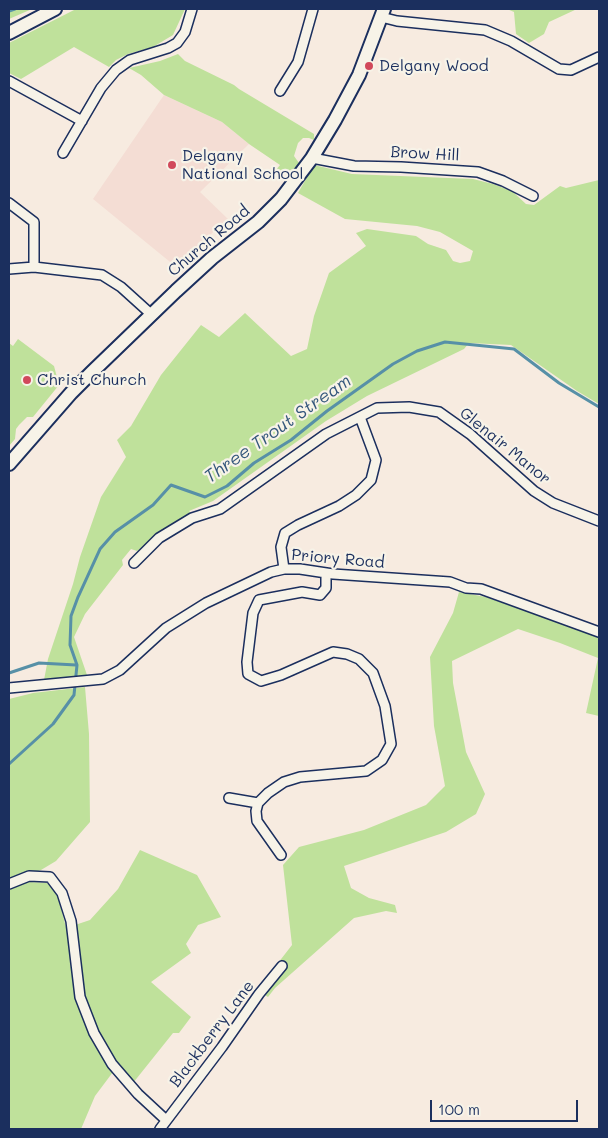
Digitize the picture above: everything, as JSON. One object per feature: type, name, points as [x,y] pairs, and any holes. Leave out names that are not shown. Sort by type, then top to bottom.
[{"type":"main road","points":[[9,33],[55,9]]},
{"type":"main road","name":"Church Road","points":[[9,464],[71,393],[204,264],[258,222],[281,199],[312,158],[335,120],[359,75],[382,13]]},
{"type":"street","points":[[63,153],[101,88],[116,70],[130,60],[168,48],[177,43],[185,32],[192,9]]},
{"type":"street","points":[[280,91],[298,62],[313,9]]},
{"type":"street","points":[[382,13],[398,21],[485,30],[511,41],[559,69],[571,70],[599,57]]},
{"type":"street","points":[[9,81],[82,121]]},
{"type":"street","name":"Brow Hill","points":[[312,158],[354,166],[478,172],[503,181],[533,196]]},
{"type":"street","points":[[9,203],[34,222],[34,268]]},
{"type":"street","points":[[9,269],[34,268],[102,275],[121,287],[152,315]]},
{"type":"street","name":"Glenair Manor","points":[[134,563],[159,538],[192,518],[220,508],[326,434],[377,408],[409,407],[438,412],[470,434],[534,491],[553,503],[599,521]]},
{"type":"street","points":[[284,569],[282,547],[285,533],[339,506],[356,495],[371,480],[376,460],[360,417]]},
{"type":"street","name":"Priory Road","points":[[9,688],[103,679],[120,670],[166,628],[206,603],[271,572],[284,569],[450,582],[466,588],[481,589],[599,632]]},
{"type":"street","points":[[281,855],[257,821],[256,811],[258,803],[284,782],[300,777],[366,771],[382,760],[391,744],[385,706],[373,673],[358,659],[347,654],[333,652],[281,675],[261,681],[248,674],[247,662],[253,613],[259,600],[302,592],[320,595],[326,588],[326,573]]},
{"type":"street","points":[[229,798],[258,803]]},
{"type":"street","points":[[9,884],[29,876],[50,877],[62,893],[70,921],[80,997],[94,1032],[112,1064],[138,1094],[166,1120]]},
{"type":"street","name":"Blackberry Lane","points":[[160,1129],[282,966]]},
{"type":"shaded area","name":"Delgany National School","points":[[164,95],[222,122],[249,144],[200,192],[228,219],[175,266],[93,199]]},
{"type":"green space","points":[[9,9],[32,9],[9,19]]},
{"type":"green space","points":[[76,9],[185,9],[173,35],[153,47],[128,54],[116,60],[109,67],[74,47],[21,79],[9,73],[9,43]]},
{"type":"green space","points":[[507,9],[577,9],[549,22],[544,34],[529,43],[516,34],[514,12]]},
{"type":"green space","points":[[178,54],[185,61],[234,85],[314,134],[314,140],[303,138],[298,143],[294,156],[299,163],[291,175],[276,170],[280,165],[249,144],[222,122],[164,95],[141,75],[129,68],[160,61]]},
{"type":"green space","points":[[314,165],[352,174],[473,179],[512,191],[526,204],[534,205],[560,186],[566,188],[599,180],[599,404],[511,345],[469,343],[464,349],[367,396],[326,421],[213,501],[189,511],[193,515],[137,551],[131,549],[122,560],[123,565],[85,614],[74,637],[87,675],[44,680],[48,659],[101,497],[126,457],[117,440],[131,426],[161,375],[201,325],[219,337],[245,313],[291,356],[307,349],[314,316],[329,273],[366,246],[356,233],[367,229],[416,236],[428,244],[446,250],[453,261],[460,263],[470,261],[473,251],[440,232],[417,226],[345,219],[298,193]]},
{"type":"green space","points":[[18,339],[54,366],[59,385],[33,417],[27,417],[19,425],[16,429],[15,439],[9,446],[9,343],[13,346]]},
{"type":"green space","points":[[459,592],[486,597],[599,637],[599,716],[586,713],[598,658],[560,643],[518,629],[452,661],[453,683],[466,752],[485,794],[476,814],[446,832],[344,866],[351,888],[369,898],[395,905],[397,913],[386,911],[354,918],[275,988],[268,997],[257,990],[292,945],[283,865],[299,847],[364,830],[426,805],[445,786],[434,726],[430,657],[453,613]]},
{"type":"green space","points":[[85,687],[89,734],[90,822],[56,861],[41,870],[9,881],[9,699],[33,693]]},
{"type":"green space","points":[[140,850],[197,875],[221,917],[198,925],[186,944],[191,953],[151,982],[191,1017],[179,1033],[173,1033],[133,1083],[108,1053],[90,1016],[80,982],[75,925],[90,920],[118,889]]},
{"type":"green space","points":[[29,882],[47,883],[57,893],[67,931],[75,997],[90,1035],[113,1072],[95,1096],[81,1129],[9,1129],[9,888]]},
{"type":"waterway","points":[[9,11],[15,9]]},
{"type":"waterway","name":"Three Trout Stream","points":[[9,764],[53,724],[74,695],[77,665],[70,645],[71,616],[100,549],[115,532],[153,505],[171,485],[205,497],[227,486],[254,463],[291,440],[327,411],[393,364],[417,351],[445,342],[514,349],[559,383],[599,407]]},
{"type":"waterway","points":[[9,673],[39,663],[76,665]]},
{"type":"place","name":"Delgany Wood","points":[[369,66]]},
{"type":"place","name":"Delgany National School","points":[[172,165]]},
{"type":"place","name":"Christ Church","points":[[27,380]]}]
